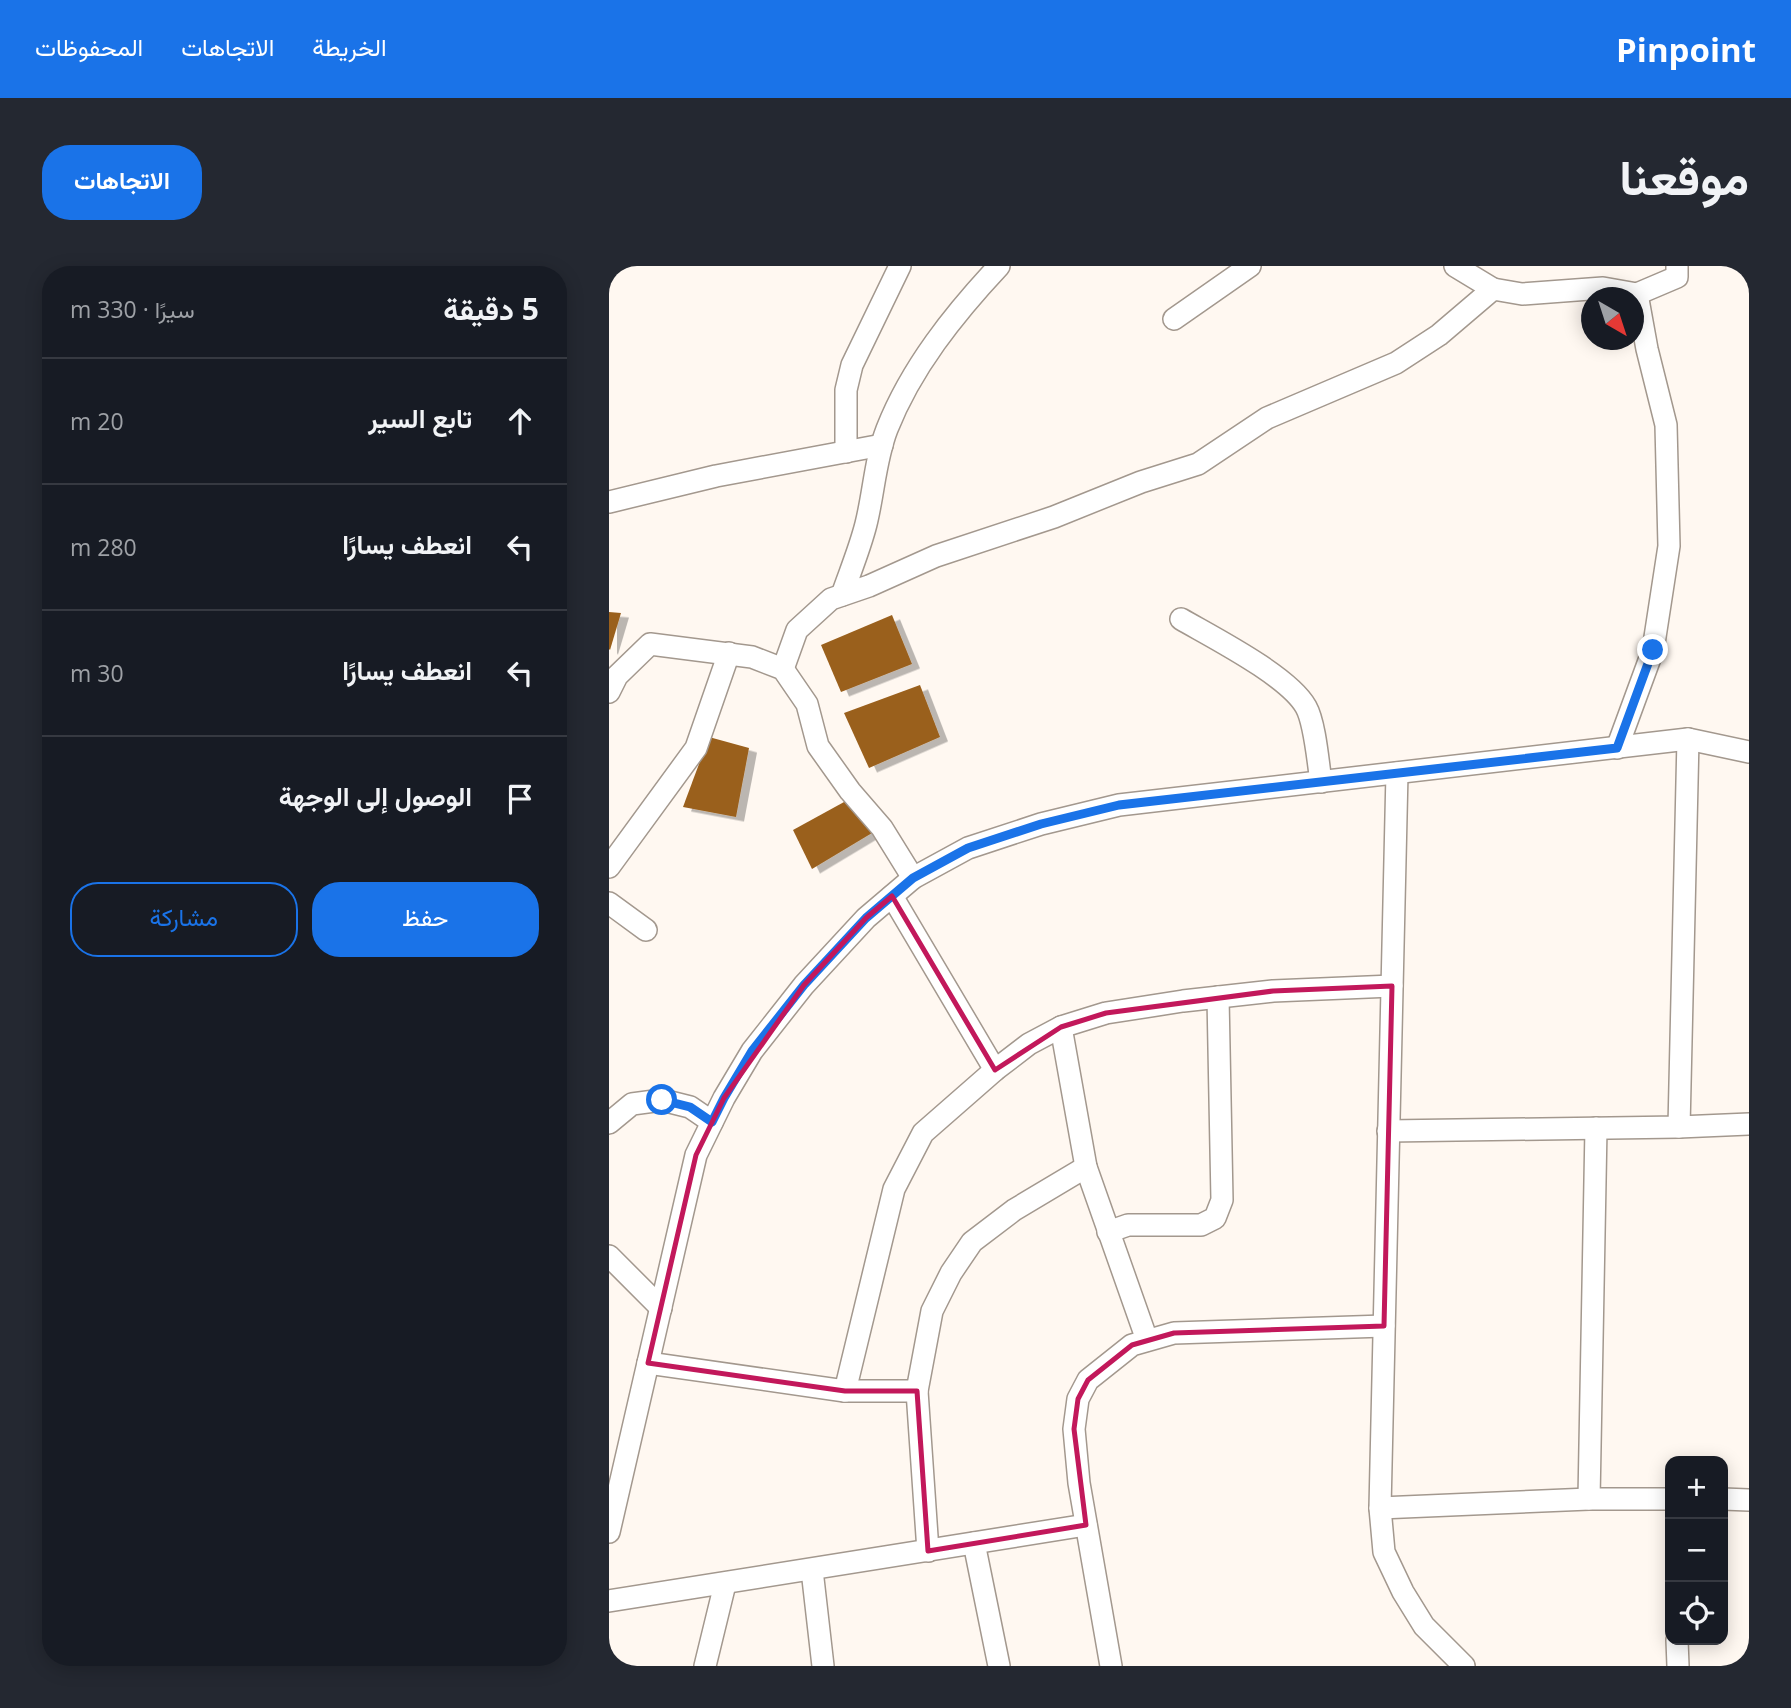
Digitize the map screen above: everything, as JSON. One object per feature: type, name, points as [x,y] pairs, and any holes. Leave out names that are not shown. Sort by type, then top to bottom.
[{"type":"street","points":[[846,452],[846,390],[852,365],[899,266]]},
{"type":"street","points":[[842,595],[866,524],[875,469],[887,429],[921,364],[950,322],[999,266]]},
{"type":"street","points":[[1174,319],[1250,266]]},
{"type":"street","points":[[1455,266],[1493,289],[1522,294],[1581,290]]},
{"type":"street","points":[[1644,291],[1677,277],[1677,266]]},
{"type":"street","points":[[783,668],[797,630],[831,599],[936,556],[1055,517],[1141,482],[1198,464],[1267,418],[1396,363],[1439,335],[1493,289]]},
{"type":"street","points":[[1617,748],[1653,650],[1669,546],[1666,425],[1644,332]]},
{"type":"street","points":[[609,502],[716,476],[882,445]]},
{"type":"street","points":[[1181,619],[1251,660],[1293,691],[1306,707],[1321,782]]},
{"type":"street","points":[[609,692],[617,676],[650,644],[752,657],[783,668],[807,704],[818,746],[850,791],[883,828],[913,878]]},
{"type":"street","points":[[609,867],[696,748],[729,653]]},
{"type":"street","points":[[1679,1127],[1688,739]]},
{"type":"street","points":[[610,1526],[696,1155],[724,1098],[752,1051],[804,985],[866,918],[913,878],[968,848],[1041,824],[1119,805],[1688,739],[1749,752]]},
{"type":"street","points":[[1397,773],[1380,1508],[1384,1552],[1402,1592],[1424,1626],[1464,1666]]},
{"type":"street","points":[[892,896],[995,1070]]},
{"type":"street","points":[[609,903],[646,930]]},
{"type":"street","points":[[845,1391],[894,1189],[923,1133],[1029,1044],[1061,1027],[1106,1013],[1273,991],[1392,986]]},
{"type":"street","points":[[1108,1232],[1128,1224],[1201,1224],[1215,1218],[1222,1200],[1219,997]]},
{"type":"street","points":[[1061,1027],[1086,1167],[1147,1340]]},
{"type":"street","points":[[609,1123],[632,1104],[662,1100],[690,1107],[712,1122]]},
{"type":"street","points":[[1388,1131],[1749,1124]]},
{"type":"street","points":[[1589,1499],[1596,1128]]},
{"type":"street","points":[[928,1551],[917,1391],[932,1311],[951,1273],[972,1242],[1014,1210],[1086,1167]]},
{"type":"street","points":[[609,1256],[661,1308]]},
{"type":"street","points":[[1111,1666],[1086,1525],[1074,1429],[1078,1399],[1088,1380],[1132,1345],[1174,1333],[1384,1326]]},
{"type":"street","points":[[648,1363],[845,1391],[917,1391]]},
{"type":"street","points":[[1380,1508],[1589,1499],[1665,1499]]},
{"type":"street","points":[[1728,1499],[1749,1500]]},
{"type":"street","points":[[609,1601],[1086,1525]]},
{"type":"street","points":[[974,1544],[999,1666]]},
{"type":"street","points":[[812,1570],[823,1666]]},
{"type":"street","points":[[705,1666],[725,1584]]},
{"type":"street","points":[[1677,1645],[1678,1666]]},
{"type":"highlighted area","points":[[892,896],[995,1070],[1061,1027],[1106,1013],[1273,991],[1392,986],[1384,1326],[1174,1333],[1132,1345],[1088,1380],[1078,1399],[1074,1429],[1086,1525],[928,1551],[917,1391],[845,1391],[648,1363],[696,1155],[724,1098],[804,985],[866,918]]},
{"type":"building","points":[[609,612],[621,613],[610,650],[609,649]]},
{"type":"building","points":[[892,615],[912,664],[841,692],[821,645]]},
{"type":"building","points":[[920,685],[940,737],[869,768],[844,713]]},
{"type":"building","points":[[709,737],[749,748],[736,817],[683,807]]},
{"type":"building","points":[[855,796],[872,833],[812,869],[793,830]]},
{"type":"route","points":[[662,1100],[690,1107],[712,1122],[752,1051],[804,985],[866,918],[913,878],[968,848],[1041,824],[1119,805],[1617,748],[1653,650]]}]
